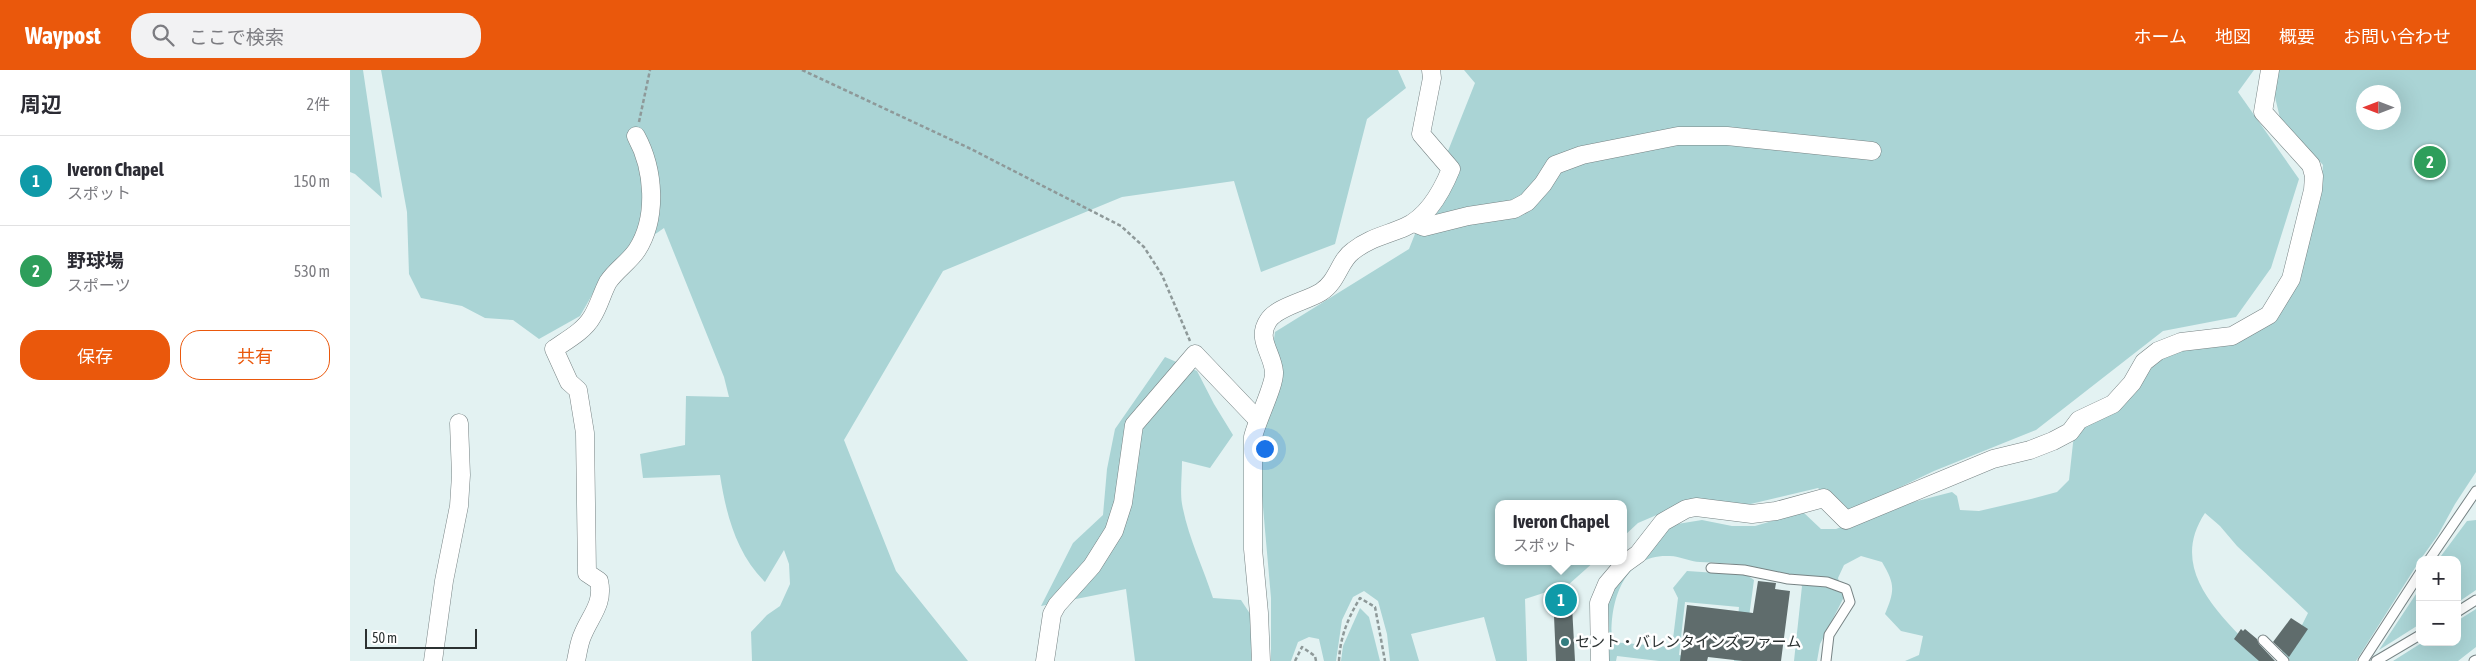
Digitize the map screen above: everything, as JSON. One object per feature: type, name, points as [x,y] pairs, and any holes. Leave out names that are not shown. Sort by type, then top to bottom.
[{"type":"street","points":[[1261,661],[1260,613],[1253,549],[1252,436],[1257,419],[1273,382],[1274,372],[1265,348],[1264,331],[1267,321],[1274,314],[1319,293],[1331,285],[1351,252],[1363,244],[1414,223],[1441,194],[1451,169],[1421,134],[1432,78],[1431,70]]},
{"type":"street","points":[[1627,562],[1638,554],[1663,522],[1686,509],[1696,507],[1752,514],[1776,511],[1824,498],[1846,520],[1993,458],[2030,450],[2053,442],[2070,432],[2079,420],[2112,404],[2132,383],[2144,362],[2158,351],[2181,342],[2232,336],[2269,315],[2291,279],[2313,190],[2314,176],[2311,165],[2263,112],[2270,70]]},
{"type":"street","points":[[576,661],[582,635],[599,604],[601,590],[599,582],[587,573],[585,433],[578,390],[569,382],[554,349],[582,329],[592,317],[609,281],[637,250],[648,222],[651,184],[646,154],[636,136]]},
{"type":"street","points":[[1414,223],[1424,227],[1468,216],[1514,209],[1527,202],[1543,184],[1555,166],[1582,155],[1678,136],[1727,136],[1872,151]]},
{"type":"street","points":[[1045,661],[1052,614],[1057,605],[1092,566],[1114,531],[1123,503],[1134,425],[1195,354],[1257,419]]},
{"type":"street","points":[[433,661],[444,581],[459,506],[461,475],[459,422]]},
{"type":"street","points":[[1600,661],[1599,603],[1608,584],[1623,565]]},
{"type":"lane","points":[[2432,556],[2476,491]]},
{"type":"lane","points":[[1711,568],[1744,570],[1788,579],[1827,582],[1846,589],[1850,602],[1829,634],[1826,661]]},
{"type":"lane","points":[[2363,661],[2416,579]]},
{"type":"lane","points":[[2461,609],[2476,600]]},
{"type":"lane","points":[[2376,661],[2416,637]]},
{"type":"lane","points":[[2263,640],[2284,661]]},
{"type":"path","points":[[636,136],[650,70]]},
{"type":"path","points":[[802,70],[969,148],[1121,226],[1144,247],[1162,275],[1195,354]]},
{"type":"path","points":[[1339,661],[1340,647],[1348,618],[1360,598],[1375,607],[1385,661]]},
{"type":"path","points":[[1295,661],[1302,647],[1316,656],[1316,661]]},
{"type":"shaded area","points":[[350,70],[363,70],[382,198],[355,174],[350,172]]},
{"type":"shaded area","points":[[381,70],[1398,70],[1406,88],[1367,119],[1335,244],[1261,272],[1234,181],[1122,197],[943,271],[844,440],[896,571],[968,661],[752,661],[751,632],[767,615],[780,606],[790,584],[789,564],[784,550],[765,582],[747,559],[734,532],[725,504],[720,475],[643,478],[640,454],[685,445],[686,396],[729,397],[724,377],[664,228],[608,267],[580,316],[539,339],[513,320],[485,318],[462,306],[421,298],[409,274],[407,212]]},
{"type":"shaded area","points":[[1464,70],[2254,70],[2238,92],[2299,179],[2271,268],[2236,317],[2163,331],[2036,430],[1934,471],[1848,512],[1818,488],[1738,507],[1694,499],[1638,523],[1627,533],[1627,500],[1495,500],[1495,565],[1590,565],[1568,585],[1525,599],[1527,661],[1496,661],[1484,617],[1411,634],[1419,661],[1390,661],[1387,634],[1378,601],[1364,591],[1353,597],[1342,620],[1336,661],[1324,661],[1319,639],[1309,637],[1298,642],[1291,661],[1271,661],[1271,598],[1258,450],[1275,332],[1409,249],[1475,83]]},
{"type":"shaded area","points":[[2274,70],[2476,70],[2476,472],[2438,535],[2423,556],[2416,556],[2416,566],[2356,661],[2290,661],[2281,652],[2302,625],[2308,613],[2205,513],[2195,535],[2192,556],[2196,575],[2206,594],[2219,612],[2264,661],[1905,661],[1919,655],[1923,636],[1901,631],[1885,614],[1892,593],[1889,576],[1882,562],[1861,556],[1844,565],[1838,578],[1844,597],[1820,644],[1817,661],[1794,661],[1802,586],[1778,573],[1753,566],[1696,562],[1670,556],[1654,557],[1640,563],[1630,572],[1616,598],[1613,613],[1612,642],[1672,647],[1678,598],[1673,588],[1687,571],[1747,575],[1754,580],[1743,661],[1734,661],[1739,607],[1685,602],[1679,655],[1696,658],[1695,661],[1659,661],[1617,656],[1616,661],[1606,661],[1606,607],[1614,583],[1671,525],[1702,520],[1732,526],[1755,526],[1803,512],[1821,529],[1836,529],[1890,508],[1952,492],[1957,496],[1960,510],[1979,511],[2057,492],[2069,480],[2074,434],[2160,354],[2272,319],[2320,197],[2323,165],[2280,118],[2274,93]]},
{"type":"shaded area","points":[[1165,357],[1197,371],[1233,435],[1210,468],[1182,461],[1181,499],[1188,528],[1213,598],[1241,600],[1256,623],[1251,661],[1135,661],[1126,589],[1041,606],[1073,543],[1103,515],[1107,469],[1115,429]]},
{"type":"shaded area","points":[[2476,520],[2476,590],[2461,600],[2461,556],[2441,556],[2467,521]]},
{"type":"shaded area","points":[[2416,594],[2416,627],[2379,650]]},
{"type":"shaded area","points":[[1360,608],[1369,617],[1380,661],[1341,661],[1343,646]]},
{"type":"shaded area","points":[[2476,609],[2476,647],[2458,661],[2393,661],[2417,646],[2461,646],[2461,618]]},
{"type":"building","points":[[1758,581],[1776,583],[1775,589],[1790,591],[1781,661],[1743,661],[1708,657],[1707,661],[1680,661],[1687,605],[1753,613]]},
{"type":"building","points":[[1571,586],[1577,604],[1572,606],[1575,661],[1556,661],[1554,616],[1545,596]]},
{"type":"building","points":[[2291,618],[2308,629],[2289,657],[2273,642]]},
{"type":"building","points":[[2241,629],[2243,631],[2245,629],[2257,639],[2259,644],[2275,661],[2259,661],[2234,639]]},
{"type":"place","name":"野球場","points":[[2430,162]]},
{"type":"place","name":"Iveron Chapel","points":[[1561,600]]},
{"type":"place","name":"セント・バレンタインズ ファーム","points":[[1565,642]]}]
